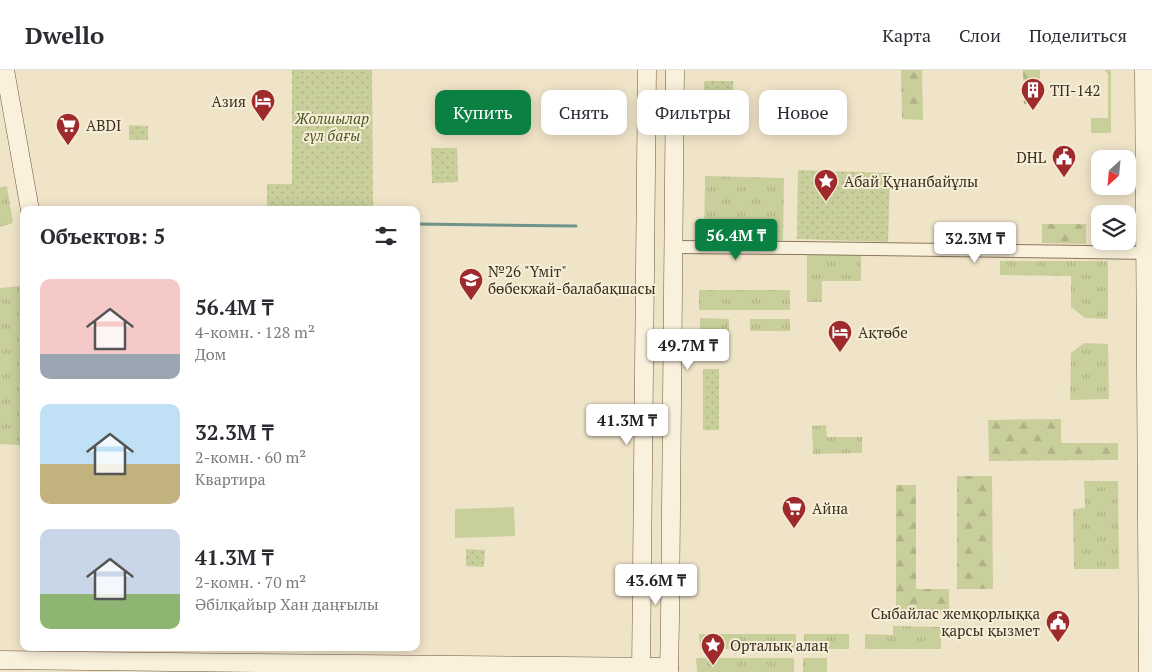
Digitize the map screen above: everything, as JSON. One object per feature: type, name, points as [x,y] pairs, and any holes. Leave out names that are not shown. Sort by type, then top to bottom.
[{"type":"main road","points":[[5,70],[29,206]]},
{"type":"main road","points":[[641,669],[647,70]]},
{"type":"main road","points":[[0,660],[669,669],[675,70]]},
{"type":"main road","points":[[1144,70],[1149,253],[1148,672]]},
{"type":"main road","points":[[643,439],[672,439]]},
{"type":"main road","points":[[642,590],[670,589]]},
{"type":"street","points":[[674,247],[1149,253]]},
{"type":"green space","name":"Жолшылар гүл бағы","points":[[292,70],[372,70],[373,206],[267,206],[267,184],[292,184]]},
{"type":"green space","points":[[901,70],[922,70],[923,120],[902,119]]},
{"type":"green space","points":[[1023,70],[1040,70],[1040,104],[1024,104]]},
{"type":"green space","points":[[1104,70],[1111,70],[1111,133],[1091,133],[1091,118],[1108,118],[1108,74]]},
{"type":"green space","points":[[704,81],[733,81],[733,90],[704,90]]},
{"type":"green space","points":[[129,125],[148,126],[148,140],[129,140]]},
{"type":"green space","points":[[431,148],[457,148],[458,182],[432,183]]},
{"type":"green space","points":[[798,170],[890,173],[888,242],[797,239]]},
{"type":"green space","points":[[705,176],[784,178],[783,241],[704,239]]},
{"type":"green space","points":[[7,186],[13,223],[0,227],[0,187]]},
{"type":"green space","points":[[1042,224],[1086,224],[1086,244],[1042,243]]},
{"type":"green space","points":[[807,254],[861,254],[861,281],[822,281],[822,302],[807,302]]},
{"type":"green space","points":[[1000,261],[1108,261],[1108,319],[1085,318],[1071,307],[1071,276],[1000,275]]},
{"type":"green space","points":[[20,286],[20,447],[18,445],[0,444],[0,288]]},
{"type":"green space","points":[[699,290],[790,290],[790,310],[699,310]]},
{"type":"green space","points":[[700,318],[729,319],[729,331],[700,331]]},
{"type":"green space","points":[[750,319],[790,319],[790,331],[750,331]]},
{"type":"green space","points":[[1084,343],[1108,344],[1109,399],[1070,400],[1071,353]]},
{"type":"green space","points":[[703,369],[719,369],[719,430],[703,430]]},
{"type":"green space","points":[[1061,419],[1061,443],[1118,443],[1118,460],[989,461],[988,420]]},
{"type":"green space","points":[[826,425],[827,437],[862,437],[862,453],[813,454],[812,426]]},
{"type":"green space","points":[[957,476],[992,476],[993,589],[957,589]]},
{"type":"green space","points":[[1084,481],[1118,481],[1119,569],[1074,569],[1073,509],[1085,508]]},
{"type":"green space","points":[[896,485],[916,485],[916,589],[949,589],[949,613],[896,612]]},
{"type":"green space","points":[[514,507],[515,536],[455,538],[455,509]]},
{"type":"green space","points":[[466,549],[485,550],[484,567],[466,566]]},
{"type":"green space","points":[[893,626],[941,627],[941,649],[865,649],[865,634],[893,635]]},
{"type":"green space","points":[[699,634],[796,634],[796,649],[700,649]]},
{"type":"green space","points":[[804,634],[849,634],[849,649],[804,649]]},
{"type":"green space","name":"Орталық алаң","points":[[696,658],[794,658],[794,672],[697,672]]},
{"type":"green space","points":[[803,658],[827,658],[827,672],[803,672]]},
{"type":"waterway","points":[[420,224],[576,226]]},
{"type":"place","name":"ТП-142","points":[[1033,111]]},
{"type":"place","name":"Азия","points":[[263,122]]},
{"type":"place","name":"ABDI","points":[[68,146]]},
{"type":"place","name":"DHL","points":[[1064,178]]},
{"type":"place","name":"Абай Құнанбайұлы","points":[[826,202]]},
{"type":"place","name":"№26 \"Үміт\" бөбекжай-балабақшасы","points":[[471,301]]},
{"type":"place","name":"Ақтөбе","points":[[840,353]]},
{"type":"place","name":"Айна","points":[[794,529]]},
{"type":"place","name":"Сыбайлас жемқорлыққа қарсы қызмет","points":[[1058,643]]},
{"type":"place","name":"Орталық алаң","points":[[713,666]]}]
